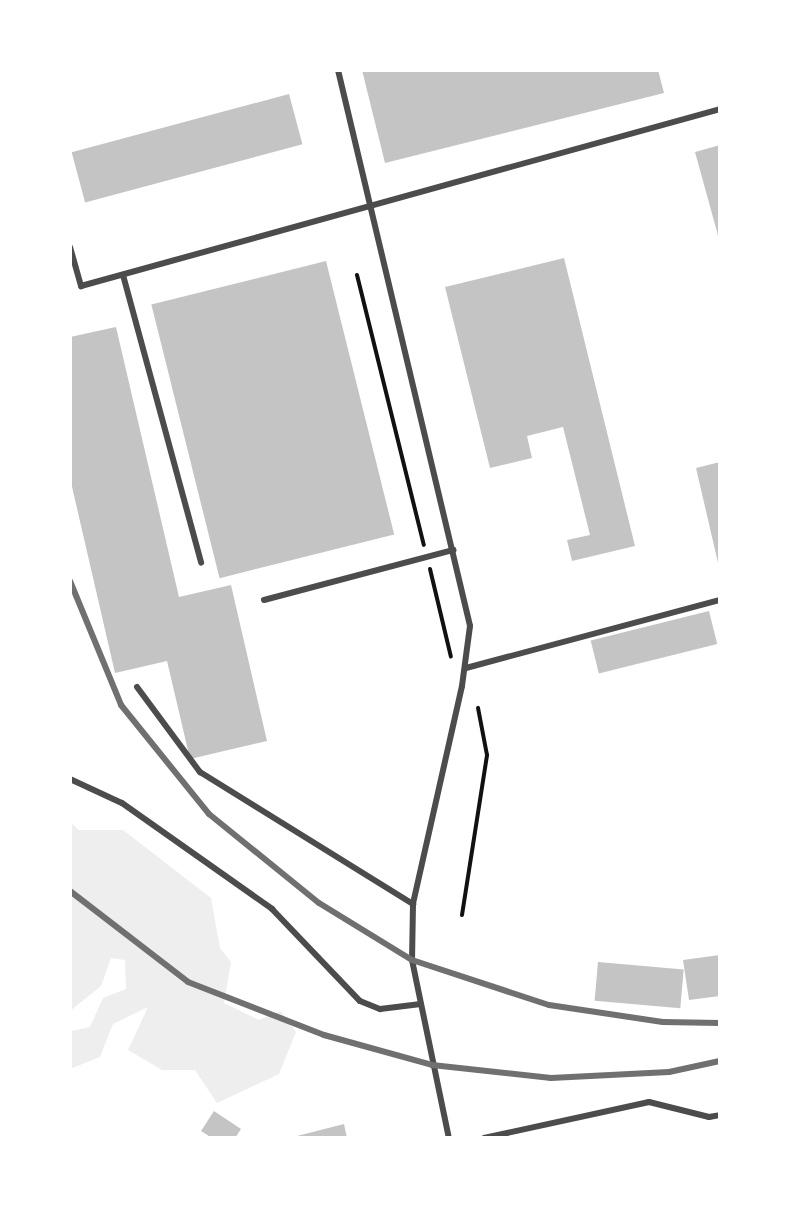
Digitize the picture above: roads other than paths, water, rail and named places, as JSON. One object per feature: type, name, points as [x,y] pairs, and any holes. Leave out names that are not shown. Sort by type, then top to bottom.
[{"type":"lane","points":[[338,70],[470,626],[466,668],[413,904],[419,1004],[449,1138]]},
{"type":"lane","points":[[70,247],[81,286],[372,208],[720,109]]},
{"type":"lane","points":[[123,275],[201,563]]},
{"type":"lane","points":[[264,600],[453,550]]},
{"type":"lane","points":[[466,668],[720,600]]},
{"type":"lane","points":[[137,687],[200,772],[413,904]]},
{"type":"lane","points":[[70,779],[122,803],[272,909],[360,1001],[380,1009],[419,1004]]},
{"type":"lane","points":[[484,1138],[649,1102],[709,1117],[720,1115]]},
{"type":"railway","points":[[70,581],[121,705],[209,814],[319,903],[412,960],[549,1005],[663,1022],[720,1023]]},
{"type":"railway","points":[[70,891],[188,982],[324,1035],[432,1065],[551,1078],[669,1072],[720,1061]]}]
